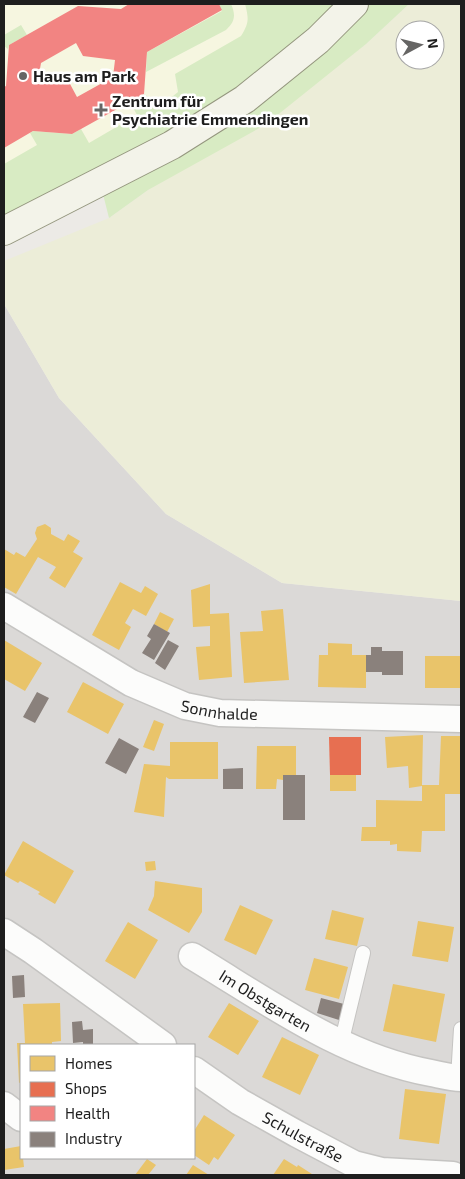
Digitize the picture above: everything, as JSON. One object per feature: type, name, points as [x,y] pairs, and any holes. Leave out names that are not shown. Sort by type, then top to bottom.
[{"type":"street","points":[[4,231],[172,145],[245,99],[318,40],[354,4]]},
{"type":"street","name":"Sonnhalde","points":[[4,606],[131,683],[186,706],[220,714],[461,719]]},
{"type":"street","points":[[4,932],[162,1044]]},
{"type":"street","name":"Im Obstgarten","points":[[192,956],[297,1020],[341,1044],[393,1064],[460,1078]]},
{"type":"street","name":"Schulstraße","points":[[195,1071],[240,1102],[354,1164],[382,1171],[453,1175]]},
{"type":"street","points":[[4,1104],[20,1117]]},
{"type":"lane","points":[[341,1044],[363,953]]},
{"type":"lane","name":"Im Obstgarten","points":[[460,1078],[461,1029]]},
{"type":"shaded area","name":"Zentrum für Psychiatrie Emmendingen","points":[[4,4],[334,4],[4,217]]},
{"type":"shaded area","points":[[409,4],[461,4],[461,601],[282,583],[166,514],[59,398],[4,304],[4,261],[109,218],[366,44]]},
{"type":"shaded area","points":[[4,304],[59,398],[166,514],[282,583],[461,601],[461,1175],[4,1175]]},
{"type":"green space","points":[[219,4],[231,4],[234,12],[233,21],[226,30],[146,72],[147,52],[222,11]]},
{"type":"green space","points":[[245,4],[409,4],[366,44],[265,125],[148,190],[109,218],[97,170],[4,217],[4,164],[37,145],[30,133],[33,131],[72,134],[81,129],[89,143],[137,115],[130,102],[144,94],[162,105],[178,92],[175,74],[241,36],[246,28],[247,21]]},
{"type":"green space","points":[[21,25],[27,35],[9,45],[8,49],[4,46],[4,35]]},
{"type":"building: Homes","points":[[45,524],[51,528],[51,534],[64,541],[68,534],[80,541],[73,552],[83,558],[65,588],[49,578],[56,567],[38,557],[16,594],[4,587],[4,549],[14,555],[16,552],[25,557],[37,539],[35,533],[37,527]]},
{"type":"building: Homes","points":[[120,582],[141,593],[145,586],[158,594],[146,616],[133,609],[125,623],[131,627],[119,650],[92,635]]},
{"type":"building: Homes","points":[[210,584],[210,614],[229,613],[232,677],[199,680],[196,647],[210,646],[210,626],[193,627],[191,590]]},
{"type":"building: Homes","points":[[283,609],[289,680],[244,683],[240,632],[263,631],[261,611]]},
{"type":"building: Homes","points":[[160,612],[174,619],[167,632],[154,624]]},
{"type":"building: Homes","points":[[4,640],[42,663],[25,691],[4,679]]},
{"type":"building: Homes","points":[[328,643],[352,644],[352,655],[366,655],[366,688],[318,687],[319,655],[328,655]]},
{"type":"building: Homes","points":[[425,656],[461,656],[461,688],[425,688]]},
{"type":"building: Homes","points":[[83,682],[124,704],[108,734],[67,712]]},
{"type":"building: Homes","points":[[154,720],[164,724],[154,751],[143,747]]},
{"type":"building: Homes","points":[[423,735],[422,785],[439,785],[441,736],[461,736],[461,794],[445,794],[445,831],[422,831],[421,852],[397,851],[397,844],[390,845],[390,841],[361,841],[362,827],[376,827],[376,800],[422,801],[422,786],[409,788],[408,766],[387,768],[385,737]]},
{"type":"building: Homes","points":[[170,742],[218,742],[218,779],[169,779],[166,777],[164,817],[134,812],[144,764],[170,766]]},
{"type":"building: Homes","points":[[257,746],[296,746],[296,775],[283,775],[283,780],[277,779],[276,789],[256,789]]},
{"type":"building: Homes","points":[[330,775],[356,775],[356,791],[330,791]]},
{"type":"building: Homes","points":[[23,841],[74,871],[55,904],[38,894],[40,892],[4,875]]},
{"type":"building: Homes","points":[[155,861],[156,870],[146,871],[145,862]]},
{"type":"building: Homes","points":[[155,881],[202,888],[202,912],[189,933],[148,910],[154,896]]},
{"type":"building: Homes","points":[[240,905],[273,920],[256,955],[224,940]]},
{"type":"building: Homes","points":[[332,910],[364,918],[357,946],[325,939]]},
{"type":"building: Homes","points":[[418,921],[454,927],[448,962],[412,956]]},
{"type":"building: Homes","points":[[128,922],[158,940],[135,979],[105,961]]},
{"type":"building: Homes","points":[[314,958],[348,967],[339,999],[305,990]]},
{"type":"building: Homes","points":[[393,984],[445,994],[436,1042],[383,1031]]},
{"type":"building: Homes","points":[[60,1003],[61,1041],[52,1042],[52,1044],[20,1044],[19,1083],[17,1043],[25,1043],[23,1004]]},
{"type":"building: Homes","points":[[229,1003],[259,1021],[238,1055],[208,1037]]},
{"type":"building: Homes","points":[[282,1037],[319,1055],[300,1095],[262,1077]]},
{"type":"building: Homes","points":[[405,1089],[446,1094],[439,1144],[399,1139]]},
{"type":"building: Homes","points":[[204,1115],[235,1135],[218,1160],[214,1157],[209,1165],[195,1156],[195,1129]]},
{"type":"building: Homes","points":[[20,1146],[20,1159],[23,1159],[24,1167],[4,1170],[4,1149]]},
{"type":"building: Homes","points":[[147,1159],[156,1165],[148,1175],[135,1175]]},
{"type":"building: Homes","points":[[284,1159],[297,1167],[298,1165],[312,1174],[273,1175]]},
{"type":"building: Homes","points":[[193,1165],[209,1175],[186,1175]]},
{"type":"building: Shops","points":[[329,737],[361,737],[361,775],[330,775]]},
{"type":"building: Health","name":"Haus am Park","points":[[129,4],[219,4],[222,10],[147,52],[144,94],[72,134],[33,131],[4,148],[4,87],[6,86],[9,45],[78,6],[121,9]],"holes":[[[76,43],[83,56],[115,60],[113,77],[77,97],[70,84],[38,80],[41,63]]]},
{"type":"building: Industry","points":[[154,624],[170,633],[154,660],[142,653],[151,639],[147,636]]},
{"type":"building: Industry","points":[[168,640],[179,646],[165,670],[155,663]]},
{"type":"building: Industry","points":[[371,647],[382,647],[382,651],[403,651],[403,675],[382,675],[382,672],[366,672],[366,655],[371,655]]},
{"type":"building: Industry","points":[[37,692],[49,698],[35,723],[23,717]]},
{"type":"building: Industry","points":[[119,738],[139,749],[126,774],[105,763]]},
{"type":"building: Industry","points":[[243,768],[243,789],[223,789],[223,769]]},
{"type":"building: Industry","points":[[283,775],[305,775],[305,820],[283,820]]},
{"type":"building: Industry","points":[[24,975],[25,997],[13,998],[12,976]]},
{"type":"building: Industry","points":[[321,998],[344,1004],[339,1020],[317,1013]]},
{"type":"building: Industry","points":[[82,1021],[83,1030],[93,1029],[93,1044],[73,1043],[72,1022]]},
{"type":"place","name":"Haus am Park","points":[[23,76]]},
{"type":"place","name":"Zentrum für Psychiatrie Emmendingen","points":[[101,110]]}]
